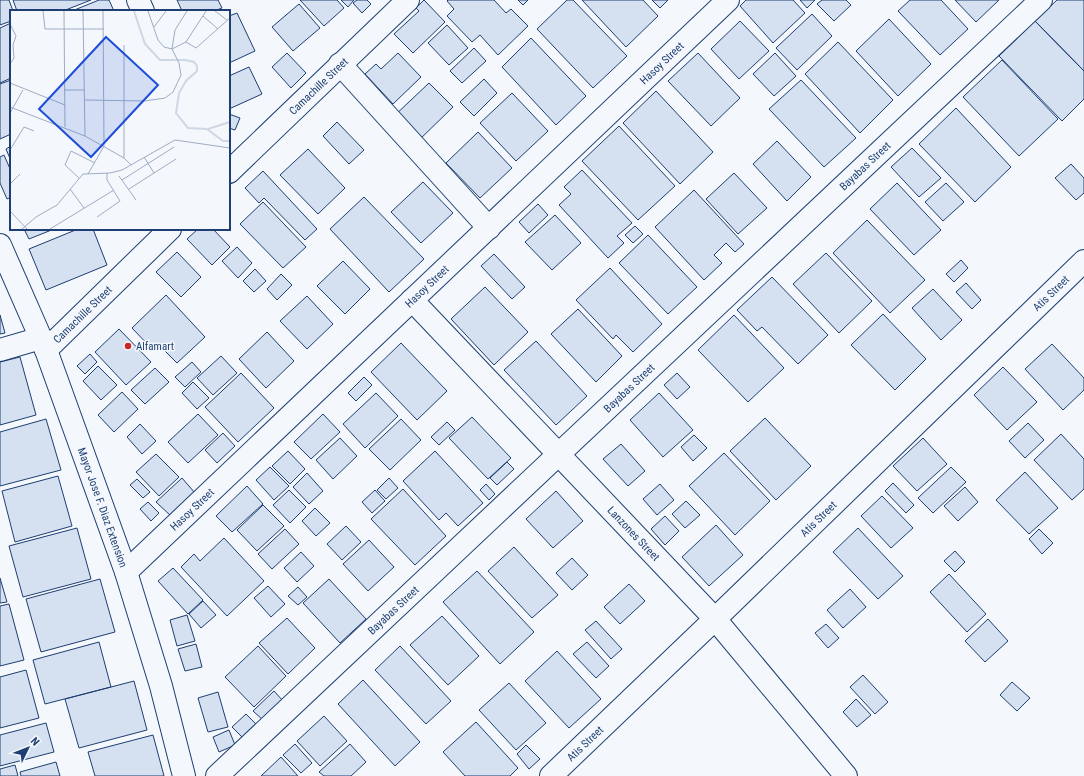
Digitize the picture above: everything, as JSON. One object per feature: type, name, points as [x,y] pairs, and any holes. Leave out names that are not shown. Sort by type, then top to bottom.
[{"type":"street","points":[[138,0],[143,10]]},
{"type":"street","name":"Camachille Street","points":[[230,171],[408,0]]},
{"type":"street","name":"Hasoy Street","points":[[126,572],[728,0]]},
{"type":"street","name":"Bayabas Street","points":[[218,776],[1041,0]]},
{"type":"street","points":[[340,64],[489,228]]},
{"type":"street","name":"Camachille Street","points":[[43,344],[169,230]]},
{"type":"street","name":"Mayor Jose F. Diaz Extension","points":[[0,245],[43,344],[126,572],[161,686],[184,776]]},
{"type":"street","name":"Atis Street","points":[[551,776],[1084,261]]},
{"type":"street","name":"Lanzones Street","points":[[412,300],[715,619],[846,776]]},
{"type":"street","points":[[0,350],[43,344]]},
{"type":"building","points":[[0,0],[9,0],[13,10],[10,10],[10,21],[0,25]]},
{"type":"building","points":[[13,0],[91,0],[66,10],[17,10]]},
{"type":"building","points":[[99,0],[109,0],[114,10],[74,10]]},
{"type":"building","points":[[177,0],[218,0],[222,8],[217,10],[182,10]]},
{"type":"building","points":[[300,0],[337,0],[344,8],[324,26]]},
{"type":"building","points":[[341,0],[354,0],[348,7]]},
{"type":"building","points":[[357,0],[367,0],[371,4],[362,13],[353,3]]},
{"type":"building","points":[[424,0],[445,22],[413,53],[394,34],[419,11],[416,8]]},
{"type":"building","points":[[494,0],[506,13],[511,9],[528,26],[498,55],[480,35],[472,42],[447,16],[454,9],[447,1]]},
{"type":"building","points":[[518,0],[528,0],[523,5]]},
{"type":"building","points":[[567,0],[573,0],[627,56],[593,88],[537,29]]},
{"type":"building","points":[[582,0],[643,0],[658,16],[626,47]]},
{"type":"building","points":[[652,0],[668,0],[660,8]]},
{"type":"building","points":[[746,0],[793,0],[805,13],[773,43],[740,6]]},
{"type":"building","points":[[800,0],[815,0],[807,8]]},
{"type":"building","points":[[822,0],[846,0],[851,5],[834,21],[817,4]]},
{"type":"building","points":[[910,0],[941,0],[968,29],[940,55],[898,11]]},
{"type":"building","points":[[955,0],[999,0],[976,22]]},
{"type":"building","points":[[1057,0],[1084,0],[1084,71],[1035,21]]},
{"type":"building","points":[[299,4],[320,28],[293,51],[272,27]]},
{"type":"building","points":[[237,13],[255,51],[230,63],[230,16]]},
{"type":"building","points":[[812,14],[832,36],[797,70],[776,48]]},
{"type":"building","points":[[889,19],[931,64],[898,96],[856,51]]},
{"type":"building","points":[[740,21],[769,51],[739,79],[711,49]]},
{"type":"building","points":[[1035,21],[1084,71],[1084,99],[1062,121],[999,56]]},
{"type":"building","points":[[10,23],[10,78],[0,83],[0,28]]},
{"type":"building","points":[[447,25],[468,48],[449,65],[428,43]]},
{"type":"building","points":[[531,38],[586,96],[556,125],[502,67]]},
{"type":"building","points":[[838,42],[893,100],[860,133],[805,74]]},
{"type":"building","points":[[474,48],[486,61],[462,83],[450,71]]},
{"type":"building","points":[[287,53],[306,73],[291,88],[272,67]]},
{"type":"building","points":[[398,53],[421,77],[393,104],[365,74],[376,64],[381,69]]},
{"type":"building","points":[[698,53],[740,98],[711,126],[668,81]]},
{"type":"building","points":[[775,53],[796,76],[774,96],[753,74]]},
{"type":"building","points":[[1002,60],[1058,119],[1019,156],[963,97]]},
{"type":"building","points":[[249,67],[262,94],[230,109],[230,76]]},
{"type":"building","points":[[484,79],[497,93],[474,116],[460,102]]},
{"type":"building","points":[[10,80],[10,134],[0,139],[0,84]]},
{"type":"building","points":[[801,80],[856,138],[824,167],[769,109]]},
{"type":"building","points":[[429,83],[453,107],[416,143],[392,118]]},
{"type":"building","points":[[656,91],[713,152],[680,184],[623,123]]},
{"type":"building","points":[[512,93],[548,131],[516,161],[480,123]]},
{"type":"building","points":[[956,108],[1011,167],[975,202],[919,144]]},
{"type":"building","points":[[230,114],[240,118],[235,130],[230,128]]},
{"type":"building","points":[[337,122],[364,150],[349,164],[323,136]]},
{"type":"building","points":[[619,126],[675,186],[638,220],[582,161]]},
{"type":"building","points":[[478,132],[512,168],[480,198],[446,163]]},
{"type":"building","points":[[777,141],[811,177],[787,201],[753,164]]},
{"type":"building","points":[[10,147],[10,159],[6,149]]},
{"type":"building","points":[[912,148],[941,178],[919,197],[891,167]]},
{"type":"building","points":[[308,149],[345,188],[318,214],[280,175]]},
{"type":"building","points":[[4,155],[10,169],[10,198],[7,199],[0,183],[0,157]]},
{"type":"building","points":[[1071,164],[1084,178],[1084,193],[1076,200],[1055,178]]},
{"type":"building","points":[[582,170],[632,223],[617,236],[624,243],[608,258],[559,205],[571,194],[564,187]]},
{"type":"building","points":[[263,171],[317,229],[305,240],[264,198],[259,203],[245,188]]},
{"type":"building","points":[[734,173],[767,208],[738,234],[706,199]]},
{"type":"building","points":[[423,182],[453,213],[421,243],[391,212]]},
{"type":"building","points":[[897,183],[941,230],[914,255],[870,209]]},
{"type":"building","points":[[946,183],[964,202],[943,221],[925,202]]},
{"type":"building","points":[[694,190],[744,244],[735,252],[726,243],[714,255],[722,263],[704,280],[655,227]]},
{"type":"building","points":[[364,197],[424,259],[389,292],[330,229]]},
{"type":"building","points":[[263,202],[306,247],[283,268],[240,224]]},
{"type":"building","points":[[538,204],[548,215],[529,233],[519,222]]},
{"type":"building","points":[[555,215],[581,243],[552,270],[525,242]]},
{"type":"building","points":[[867,220],[925,280],[890,313],[833,253]]},
{"type":"building","points":[[635,226],[643,234],[633,243],[625,235]]},
{"type":"building","points":[[24,230],[52,230],[29,239]]},
{"type":"building","points":[[76,230],[93,230],[107,265],[46,290],[29,249]]},
{"type":"building","points":[[197,230],[214,230],[230,247],[212,265],[187,239]]},
{"type":"building","points":[[648,235],[697,287],[668,314],[619,263]]},
{"type":"building","points":[[237,247],[252,263],[238,278],[222,261]]},
{"type":"building","points":[[177,252],[201,277],[181,297],[156,272]]},
{"type":"building","points":[[826,253],[872,301],[839,333],[793,284]]},
{"type":"building","points":[[494,254],[525,287],[512,299],[481,266]]},
{"type":"building","points":[[961,260],[968,268],[954,282],[946,274]]},
{"type":"building","points":[[343,261],[370,289],[345,314],[317,286]]},
{"type":"building","points":[[610,268],[662,324],[633,352],[616,335],[613,339],[576,300]]},
{"type":"building","points":[[255,269],[266,281],[254,292],[243,281]]},
{"type":"building","points":[[281,274],[292,285],[277,300],[267,289]]},
{"type":"building","points":[[772,277],[828,335],[798,364],[762,327],[757,331],[737,310]]},
{"type":"building","points":[[966,283],[981,300],[972,309],[956,292]]},
{"type":"building","points":[[485,287],[528,332],[494,365],[451,319]]},
{"type":"building","points":[[933,289],[962,320],[941,340],[912,308]]},
{"type":"building","points":[[166,295],[205,337],[177,363],[159,345],[153,350],[132,328]]},
{"type":"building","points":[[307,296],[333,324],[307,349],[280,321]]},
{"type":"building","points":[[578,309],[622,356],[596,382],[551,334]]},
{"type":"building","points":[[883,314],[926,359],[895,390],[851,345]]},
{"type":"building","points":[[0,315],[5,333],[0,334]]},
{"type":"building","points":[[734,315],[784,368],[748,402],[698,350]]},
{"type":"building","points":[[119,329],[151,362],[126,385],[95,352]]},
{"type":"building","points":[[267,332],[294,361],[266,388],[239,359]]},
{"type":"building","points":[[536,341],[587,396],[556,425],[504,370]]},
{"type":"building","points":[[401,343],[447,391],[417,420],[371,372]]},
{"type":"building","points":[[1052,344],[1084,378],[1084,390],[1063,410],[1025,369]]},
{"type":"building","points":[[90,354],[97,362],[85,374],[77,366]]},
{"type":"building","points":[[221,356],[237,373],[213,395],[197,378]]},
{"type":"building","points":[[20,357],[36,415],[0,425],[0,362]]},
{"type":"building","points":[[192,362],[201,372],[185,387],[175,377]]},
{"type":"building","points":[[98,366],[117,385],[101,400],[83,381]]},
{"type":"building","points":[[1003,367],[1037,402],[1007,430],[974,395]]},
{"type":"building","points":[[155,368],[169,382],[145,404],[131,390]]},
{"type":"building","points":[[241,373],[274,408],[238,442],[205,407]]},
{"type":"building","points":[[677,373],[690,387],[677,399],[664,385]]},
{"type":"building","points":[[364,377],[372,385],[356,401],[348,393]]},
{"type":"building","points":[[193,382],[209,398],[197,409],[182,393]]},
{"type":"building","points":[[122,392],[138,409],[114,432],[98,415]]},
{"type":"building","points":[[376,393],[398,416],[365,448],[343,424]]},
{"type":"building","points":[[659,393],[693,430],[663,457],[630,420]]},
{"type":"building","points":[[198,414],[218,435],[188,463],[168,442]]},
{"type":"building","points":[[323,414],[340,432],[311,459],[294,442]]},
{"type":"building","points":[[472,417],[511,458],[488,479],[449,438]]},
{"type":"building","points":[[765,418],[811,466],[776,500],[730,451]]},
{"type":"building","points":[[46,419],[61,470],[0,486],[0,432]]},
{"type":"building","points":[[401,419],[421,440],[390,470],[369,449]]},
{"type":"building","points":[[447,422],[455,430],[439,445],[431,437]]},
{"type":"building","points":[[1028,423],[1044,440],[1025,458],[1009,441]]},
{"type":"building","points":[[140,424],[156,441],[142,454],[127,437]]},
{"type":"building","points":[[223,433],[235,446],[217,463],[205,450]]},
{"type":"building","points":[[1061,434],[1084,459],[1084,489],[1072,500],[1034,460]]},
{"type":"building","points":[[694,435],[707,448],[693,461],[681,447]]},
{"type":"building","points":[[340,438],[357,456],[333,479],[316,460]]},
{"type":"building","points":[[923,438],[947,464],[917,491],[893,466]]},
{"type":"building","points":[[621,444],[645,471],[628,486],[603,459]]},
{"type":"building","points":[[288,451],[305,469],[290,484],[272,466]]},
{"type":"building","points":[[435,451],[483,503],[458,526],[446,513],[439,520],[403,481]]},
{"type":"building","points":[[724,453],[770,501],[735,535],[689,486]]},
{"type":"building","points":[[156,454],[179,477],[159,496],[136,472]]},
{"type":"building","points":[[507,462],[514,469],[497,485],[490,478]]},
{"type":"building","points":[[270,467],[289,486],[274,500],[256,480]]},
{"type":"building","points":[[951,467],[966,482],[933,513],[918,498]]},
{"type":"building","points":[[1025,472],[1058,508],[1029,534],[996,500]]},
{"type":"building","points":[[307,473],[323,491],[309,504],[293,487]]},
{"type":"building","points":[[58,476],[72,526],[15,542],[2,491]]},
{"type":"building","points":[[182,478],[195,493],[171,516],[156,502]]},
{"type":"building","points":[[389,478],[398,488],[386,499],[377,490]]},
{"type":"building","points":[[137,479],[150,492],[143,498],[130,485]]},
{"type":"building","points":[[893,483],[914,505],[906,513],[885,491]]},
{"type":"building","points":[[486,484],[495,494],[489,500],[480,490]]},
{"type":"building","points":[[660,484],[674,500],[657,515],[643,499]]},
{"type":"building","points":[[247,486],[263,504],[232,532],[216,516]]},
{"type":"building","points":[[965,487],[978,502],[958,521],[944,506]]},
{"type":"building","points":[[403,489],[446,536],[415,565],[371,519]]},
{"type":"building","points":[[289,490],[306,507],[290,523],[273,505]]},
{"type":"building","points":[[375,490],[385,501],[372,513],[362,502]]},
{"type":"building","points":[[556,491],[583,521],[553,548],[526,519]]},
{"type":"building","points":[[882,496],[913,528],[891,548],[861,516]]},
{"type":"building","points":[[686,501],[700,515],[685,528],[672,514]]},
{"type":"building","points":[[148,502],[159,513],[151,521],[140,509]]},
{"type":"building","points":[[263,505],[284,526],[257,551],[237,530]]},
{"type":"building","points":[[315,508],[330,523],[316,536],[302,521]]},
{"type":"building","points":[[665,516],[679,531],[665,545],[651,529]]},
{"type":"building","points":[[716,525],[743,555],[709,586],[682,557]]},
{"type":"building","points":[[346,526],[361,542],[342,560],[327,544]]},
{"type":"building","points":[[77,528],[91,579],[23,597],[9,546]]},
{"type":"building","points":[[858,528],[903,576],[878,599],[833,552]]},
{"type":"building","points":[[285,529],[299,544],[272,569],[258,554]]},
{"type":"building","points":[[1039,529],[1053,543],[1042,554],[1029,539]]},
{"type":"building","points":[[224,538],[264,581],[227,616],[181,567],[194,554],[200,561]]},
{"type":"building","points":[[369,540],[394,567],[368,591],[343,564]]},
{"type":"building","points":[[514,547],[558,595],[532,618],[488,571]]},
{"type":"building","points":[[955,551],[965,562],[955,572],[944,561]]},
{"type":"building","points":[[301,552],[314,566],[297,582],[284,568]]},
{"type":"building","points":[[572,558],[588,575],[572,590],[556,573]]},
{"type":"building","points":[[173,568],[203,600],[188,614],[158,581]]},
{"type":"building","points":[[477,571],[534,632],[500,664],[443,602]]},
{"type":"building","points":[[949,574],[986,614],[967,632],[930,592]]},
{"type":"building","points":[[0,578],[7,602],[0,603]]},
{"type":"building","points":[[100,579],[115,632],[41,652],[26,599]]},
{"type":"building","points":[[329,579],[366,619],[340,643],[303,603]]},
{"type":"building","points":[[629,584],[645,601],[620,624],[604,607]]},
{"type":"building","points":[[268,586],[285,604],[271,617],[254,598]]},
{"type":"building","points":[[298,587],[307,597],[298,605],[288,596]]},
{"type":"building","points":[[850,589],[866,607],[843,628],[827,610]]},
{"type":"building","points":[[203,601],[216,615],[201,628],[189,614]]},
{"type":"building","points":[[9,604],[24,660],[0,666],[0,606]]},
{"type":"building","points":[[187,615],[195,641],[177,646],[170,620]]},
{"type":"building","points":[[442,616],[479,656],[448,685],[410,645]]},
{"type":"building","points":[[287,618],[315,648],[288,674],[259,643]]},
{"type":"building","points":[[988,619],[1008,641],[985,662],[965,641]]},
{"type":"building","points":[[596,621],[622,649],[611,659],[585,630]]},
{"type":"building","points":[[826,624],[839,638],[828,648],[815,633]]},
{"type":"building","points":[[99,642],[111,687],[45,704],[33,660]]},
{"type":"building","points":[[587,642],[609,666],[596,678],[573,654]]},
{"type":"building","points":[[196,644],[202,667],[185,671],[178,649]]},
{"type":"building","points":[[258,646],[286,676],[254,707],[225,677]]},
{"type":"building","points":[[400,646],[451,701],[426,724],[375,670]]},
{"type":"building","points":[[557,651],[601,699],[569,728],[525,681]]},
{"type":"building","points":[[26,670],[39,718],[0,728],[0,677]]},
{"type":"building","points":[[863,675],[888,702],[875,714],[850,687]]},
{"type":"building","points":[[363,680],[420,742],[395,766],[338,704]]},
{"type":"building","points":[[134,681],[147,730],[79,748],[65,699]]},
{"type":"building","points":[[1012,682],[1030,698],[1017,711],[1000,695]]},
{"type":"building","points":[[509,683],[546,723],[516,750],[479,710]]},
{"type":"building","points":[[274,691],[284,702],[264,721],[253,711]]},
{"type":"building","points":[[218,692],[228,727],[208,732],[198,698]]},
{"type":"building","points":[[856,699],[871,715],[857,727],[843,712]]},
{"type":"building","points":[[246,714],[258,726],[244,739],[232,727]]},
{"type":"building","points":[[324,716],[347,741],[320,766],[297,741]]},
{"type":"building","points":[[476,722],[518,768],[510,776],[465,776],[443,752]]},
{"type":"building","points":[[46,723],[54,752],[0,766],[0,735]]},
{"type":"building","points":[[229,730],[235,745],[219,752],[213,737]]},
{"type":"building","points":[[153,735],[164,776],[95,776],[88,752]]},
{"type":"building","points":[[295,744],[312,763],[301,773],[283,755]]},
{"type":"building","points":[[350,744],[366,762],[351,776],[324,776],[319,772]]},
{"type":"building","points":[[526,745],[540,759],[529,769],[517,754]]},
{"type":"building","points":[[281,757],[298,776],[261,776]]},
{"type":"building","points":[[56,762],[60,776],[21,776],[20,772]]},
{"type":"building","points":[[15,765],[18,776],[0,776],[0,769]]},
{"type":"place","name":"Alfamart","points":[[128,346]]}]
